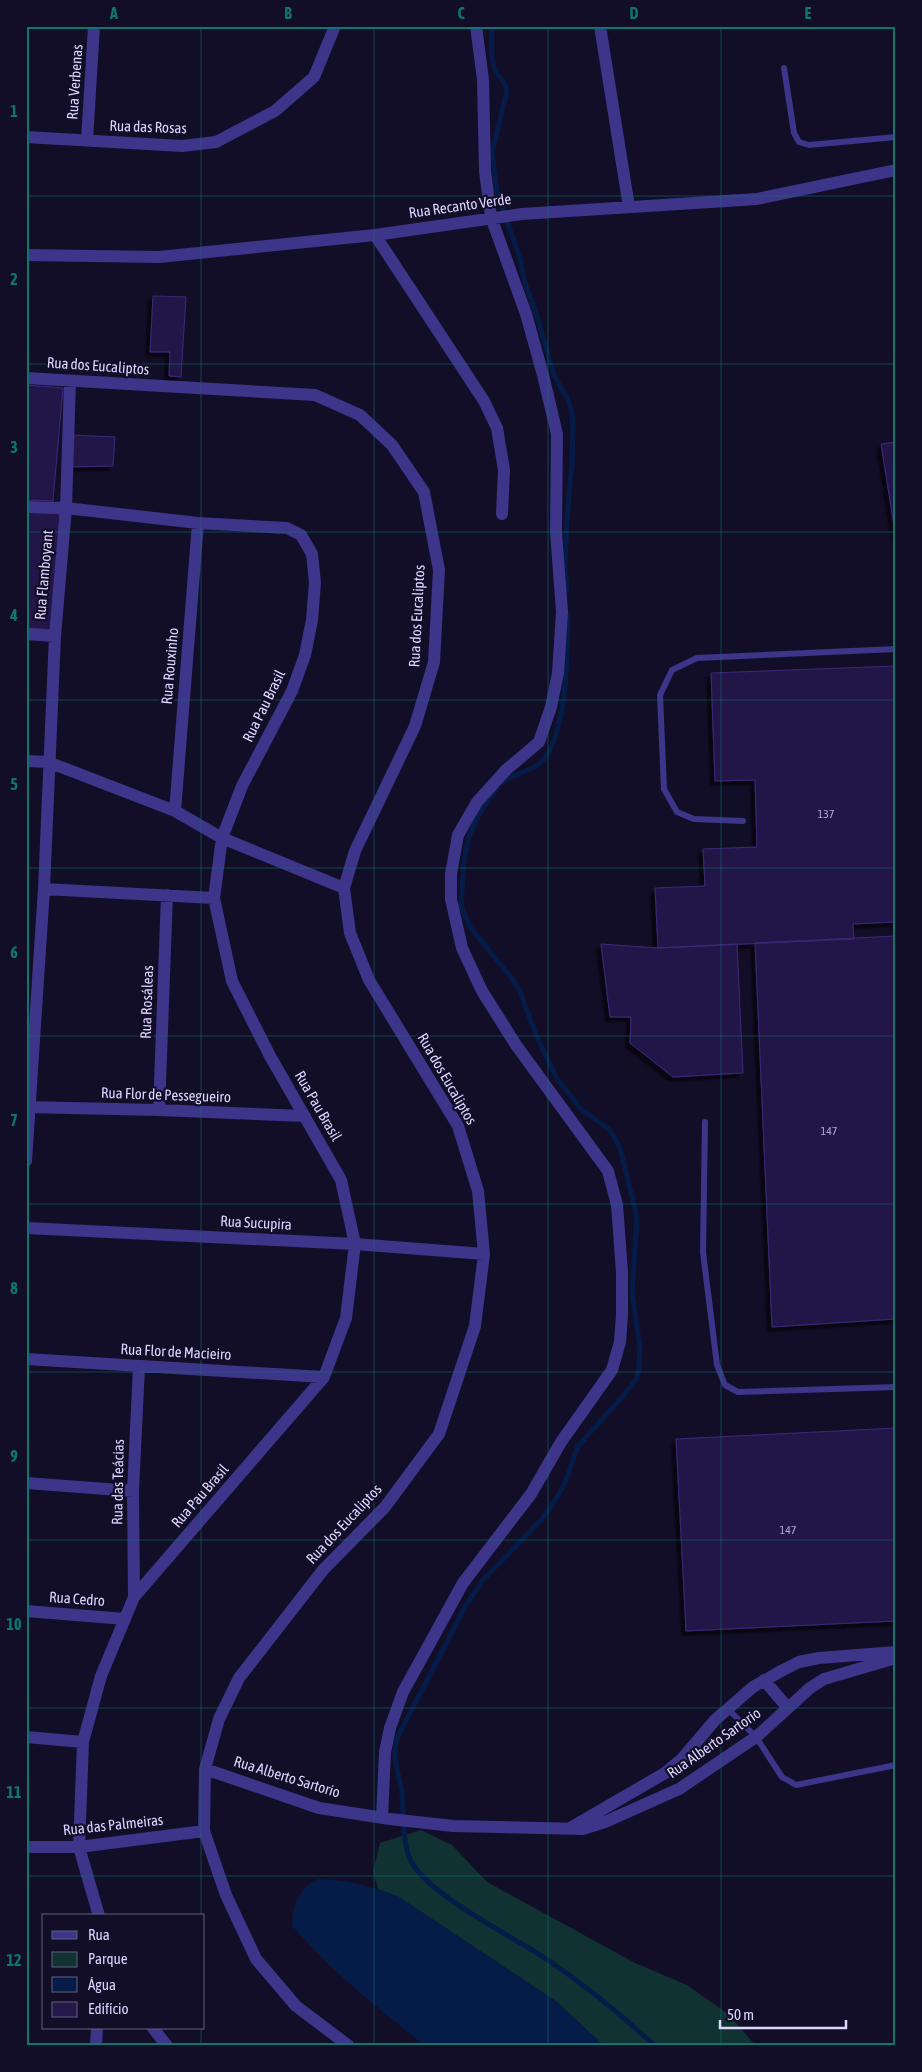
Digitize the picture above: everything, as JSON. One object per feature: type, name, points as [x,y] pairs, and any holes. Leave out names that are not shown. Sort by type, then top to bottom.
[{"type":"street","name":"Rua Verbenas","points":[[87,140],[94,26]]},
{"type":"street","name":"Rua das Rosas","points":[[26,137],[182,146],[216,142],[275,111],[314,77],[335,26]]},
{"type":"street","points":[[386,1819],[386,1752],[390,1728],[403,1692],[462,1583],[531,1494],[561,1442],[612,1370],[620,1342],[622,1272],[617,1205],[608,1171],[522,1053],[482,991],[462,948],[451,899],[451,874],[458,835],[477,802],[506,770],[538,742],[551,707],[558,673],[562,612],[556,532],[557,434],[544,375],[495,217],[485,170],[483,80],[476,26]]},
{"type":"street","points":[[600,26],[629,207]]},
{"type":"street","name":"Rua Recanto Verde","points":[[26,255],[159,257],[375,235],[522,214],[756,199],[896,170]]},
{"type":"street","points":[[375,235],[484,401],[497,428],[504,470],[502,514]]},
{"type":"street","name":"Rua dos Eucaliptos","points":[[26,378],[315,395],[360,415],[392,445],[424,492],[439,570],[434,662],[415,726],[355,851],[344,888],[350,933],[369,980],[458,1126],[478,1191],[484,1254],[475,1326],[439,1434],[385,1507],[324,1570],[239,1678],[219,1719],[205,1769],[204,1831],[226,1894],[256,1959],[296,2006],[349,2046]]},
{"type":"street","name":"Rua Flamboyant","points":[[26,1162],[32,978],[44,889],[48,762],[55,636],[66,508],[70,381]]},
{"type":"street","name":"Rua Pau Brasil","points":[[26,507],[66,508],[198,523],[287,528],[301,535],[312,554],[315,584],[312,620],[305,655],[292,691],[242,786],[222,838],[214,898],[232,981],[270,1056],[341,1180],[355,1244],[346,1318],[324,1377],[134,1597],[101,1676],[83,1742],[79,1847],[98,1914]]},
{"type":"street","name":"Rua Rouxinho","points":[[174,810],[198,523]]},
{"type":"street","points":[[26,634],[55,636]]},
{"type":"street","points":[[26,762],[48,762],[174,810],[222,838],[344,888]]},
{"type":"street","points":[[44,889],[214,898]]},
{"type":"street","name":"Rua Rosáleas","points":[[159,1110],[167,895]]},
{"type":"street","name":"Rua Flor de Pessegueiro","points":[[28,1108],[159,1110],[305,1116]]},
{"type":"street","name":"Rua Sucupira","points":[[26,1228],[355,1244],[484,1254]]},
{"type":"street","name":"Rua Flor de Macieiro","points":[[26,1359],[324,1377]]},
{"type":"street","name":"Rua das Teácias","points":[[134,1597],[133,1491],[139,1367]]},
{"type":"street","points":[[26,1484],[133,1491]]},
{"type":"street","name":"Rua Cedro","points":[[26,1611],[125,1619]]},
{"type":"street","name":"Rua Alberto Sartorio","points":[[570,1829],[665,1773],[682,1759],[715,1720],[764,1680],[799,1662],[819,1658],[896,1652]]},
{"type":"street","name":"Rua Alberto Sartorio","points":[[205,1769],[319,1808],[386,1819],[454,1826],[583,1829],[605,1822],[679,1789],[756,1737],[810,1688],[824,1679],[896,1658]]},
{"type":"street","points":[[764,1680],[788,1708]]},
{"type":"street","points":[[26,1737],[83,1742]]},
{"type":"street","name":"Rua das Palmeiras","points":[[27,1846],[79,1847],[204,1831]]},
{"type":"street","points":[[96,2046],[97,2030]]},
{"type":"street","points":[[155,2030],[167,2046]]},
{"type":"lane","points":[[784,68],[794,133],[799,142],[809,145],[896,137]]},
{"type":"lane","points":[[743,820],[694,819],[677,812],[664,790],[660,694],[672,670],[697,658],[896,648]]},
{"type":"lane","points":[[705,1122],[703,1252],[718,1365],[725,1385],[738,1392],[896,1387]]},
{"type":"lane","points":[[728,1709],[756,1737],[782,1777],[796,1785],[896,1765]]},
{"type":"green space","points":[[421,1830],[452,1845],[487,1882],[635,1963],[687,1985],[728,2014],[756,2046],[604,2046],[557,2002],[399,1897],[378,1889],[373,1871],[380,1843]]},
{"type":"water","points":[[318,1879],[339,1880],[359,1884],[399,1897],[557,2002],[604,2046],[425,2046],[360,1993],[328,1964],[292,1926],[295,1904],[298,1898],[306,1887]]},
{"type":"building","points":[[153,296],[186,297],[181,377],[169,376],[170,352],[150,352]]},
{"type":"building","points":[[26,385],[63,388],[53,501],[26,500]]},
{"type":"building","points":[[72,435],[115,437],[113,466],[70,467]]},
{"type":"building","points":[[896,442],[896,538],[881,444]]},
{"type":"building","points":[[26,512],[60,514],[55,630],[26,628]]},
{"type":"building","points":[[896,666],[896,922],[853,924],[854,939],[658,948],[655,888],[705,886],[703,849],[757,847],[755,780],[715,781],[711,673]]},
{"type":"building","points":[[896,936],[896,1319],[772,1327],[755,943]]},
{"type":"building","points":[[601,944],[658,948],[737,944],[743,1073],[673,1077],[630,1043],[631,1017],[610,1017]]},
{"type":"building","points":[[896,1428],[896,1621],[686,1631],[676,1439]]},
{"type":"waterway","points":[[492,26],[493,62],[495,70],[505,84],[507,91],[492,153],[497,192],[519,256],[525,283],[554,375],[567,398],[572,412],[572,463],[565,566],[567,591]]},
{"type":"waterway","points":[[503,782],[540,763],[549,751],[556,734],[564,693],[568,614]]},
{"type":"waterway","points":[[497,788],[481,811],[469,836],[464,860],[461,906],[470,927],[520,991],[536,1035],[557,1079],[581,1109],[610,1130],[620,1148],[637,1217],[632,1293],[640,1347],[639,1367],[637,1378],[624,1395],[578,1446],[565,1483],[541,1520],[483,1580],[466,1605],[397,1738],[395,1759],[402,1794],[406,1846],[411,1861],[420,1874],[434,1887],[470,1913],[542,1956],[572,1977],[655,2046]]}]
